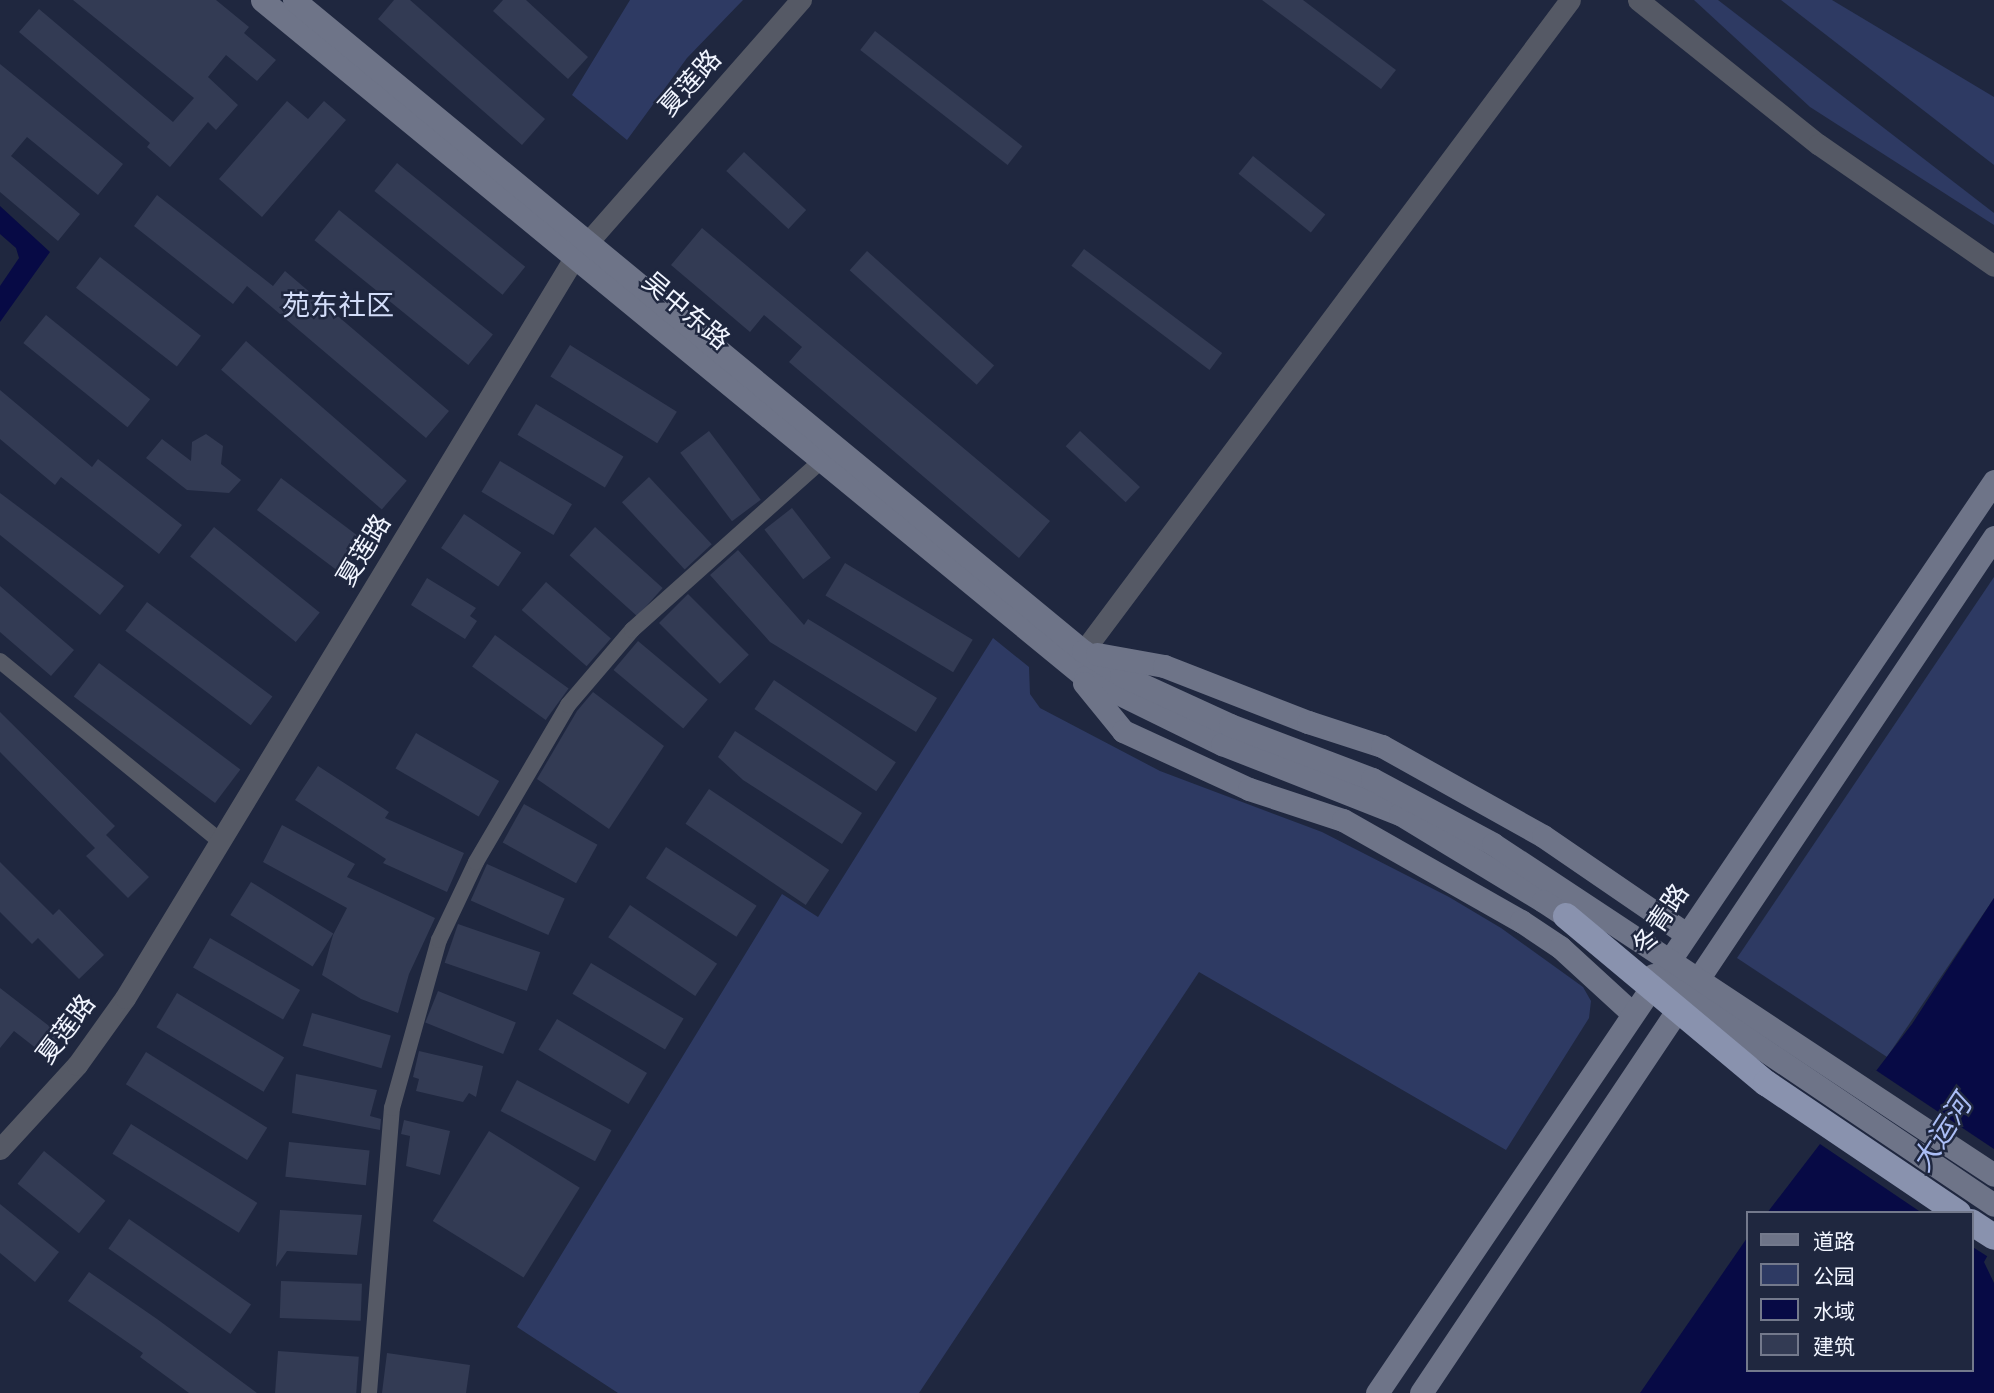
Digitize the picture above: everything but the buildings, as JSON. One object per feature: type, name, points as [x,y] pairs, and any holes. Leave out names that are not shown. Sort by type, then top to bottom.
[{"type":"highway","points":[[1566,916],[1766,1083],[1955,1211]]},
{"type":"highway","points":[[1973,1223],[1994,1237]]},
{"type":"main road","name":"吴中东路","points":[[262,0],[580,250],[1077,659]]},
{"type":"main road","name":"吴中东路","points":[[294,0],[821,461],[1077,659]]},
{"type":"main road","name":"冬青路","points":[[1377,1393],[1994,481]]},
{"type":"main road","points":[[1421,1393],[1994,537]]},
{"type":"main road","points":[[1077,659],[1121,675],[1493,844],[1994,1175]]},
{"type":"main road","points":[[1077,659],[1164,666],[1382,746],[1543,836],[1686,934]]},
{"type":"main road","points":[[1077,659],[1123,731],[1192,765],[1343,820],[1394,845],[1560,947],[1632,1013]]},
{"type":"main road","points":[[1367,788],[1566,916],[1994,1205]]},
{"type":"street","name":"夏莲路","points":[[0,1149],[64,1082],[107,1026],[222,843],[580,250],[801,0]]},
{"type":"street","points":[[1077,659],[1570,0]]},
{"type":"street","points":[[1638,0],[1818,144],[1994,266]]},
{"type":"street","points":[[369,1393],[391,1108],[439,940],[476,862],[568,705],[632,629],[688,577],[793,490],[821,461]]},
{"type":"street","points":[[0,661],[222,843]]},
{"type":"green space","points":[[630,0],[743,0],[687,58],[627,140],[572,95]]},
{"type":"green space","points":[[1694,0],[1718,0],[1994,213],[1994,225],[1810,107]]},
{"type":"green space","points":[[1781,0],[1832,0],[1994,97],[1994,165]]},
{"type":"green space","points":[[1994,577],[1994,898],[1887,1057],[1737,958]]},
{"type":"green space","points":[[993,638],[1029,667],[1030,694],[1040,708],[1160,771],[1322,832],[1449,897],[1501,928],[1583,987],[1591,1001],[1589,1018],[1506,1150],[1199,972],[919,1393],[618,1393],[517,1327],[782,894],[818,917]]},
{"type":"water","points":[[0,206],[50,252],[0,322],[0,286],[19,258],[16,248],[0,234]]},
{"type":"water","name":"大运河","points":[[1994,898],[1994,1244],[1984,1262],[1994,1283],[1994,1393],[1640,1393],[1745,1241],[1745,1372],[1973,1372],[1973,1211],[1769,1211],[1912,1024]]},
{"type":"pier","points":[[1874,1069],[1994,1149],[1994,1251],[1990,1258],[1973,1247],[1973,1211],[1919,1211],[1817,1142]]},
{"type":"district","name":"苑东社区","points":[[338,307]]}]
